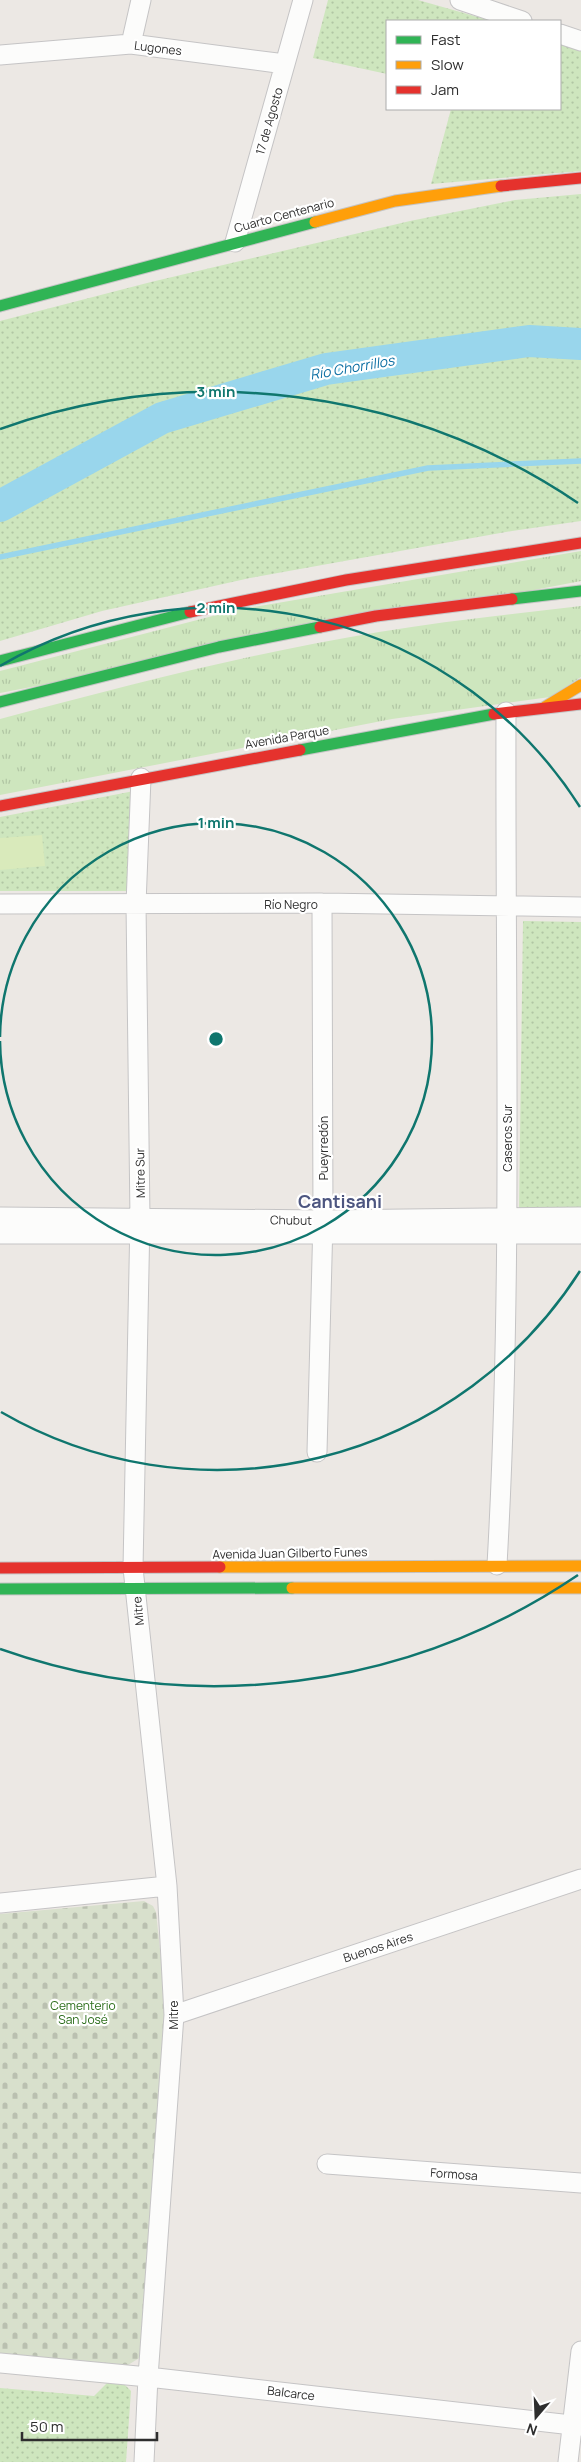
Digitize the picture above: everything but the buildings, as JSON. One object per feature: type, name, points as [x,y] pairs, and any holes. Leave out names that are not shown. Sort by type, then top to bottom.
[{"type":"main road","name":"Cuarto Centenario","points":[[0,306],[396,200],[480,188],[581,178]]},
{"type":"main road","points":[[0,661],[94,635],[267,595],[459,561],[581,543]]},
{"type":"main road","points":[[0,702],[219,647],[376,616],[581,591]]},
{"type":"main road","points":[[545,707],[581,685]]},
{"type":"main road","name":"Avenida Parque","points":[[0,806],[141,778],[506,712],[581,704]]},
{"type":"main road","points":[[373,1589],[374,1565]]},
{"type":"main road","name":"Avenida Juan Gilberto Funes","points":[[0,1568],[374,1565],[581,1566]]},
{"type":"main road","points":[[0,1589],[581,1588]]},
{"type":"street","points":[[131,44],[141,0]]},
{"type":"street","name":"17 de Agosto","points":[[235,242],[303,0]]},
{"type":"street","points":[[460,0],[519,20]]},
{"type":"street","points":[[561,34],[581,41]]},
{"type":"street","name":"Lugones","points":[[0,55],[131,44],[285,64]]},
{"type":"street","name":"Caseros Sur","points":[[498,1565],[504,1453],[507,1226],[506,712]]},
{"type":"street","name":"Mitre Sur","points":[[133,1568],[140,1226],[136,904],[141,778]]},
{"type":"street","name":"Río Negro","points":[[0,904],[322,904],[581,907]]},
{"type":"street","name":"Pueyrredón","points":[[317,1452],[323,1227],[322,904]]},
{"type":"street","name":"Chubut","points":[[0,1217],[140,1226],[507,1226],[581,1234]]},
{"type":"street","name":"Chubut","points":[[507,1226],[581,1217]]},
{"type":"street","name":"Chubut","points":[[0,1234],[140,1226]]},
{"type":"street","name":"Mitre","points":[[133,1568],[166,1886],[174,2015],[148,2377],[144,2462]]},
{"type":"street","name":"Buenos Aires","points":[[174,2015],[581,1879]]},
{"type":"street","points":[[0,1903],[166,1886]]},
{"type":"street","name":"Formosa","points":[[327,2164],[581,2183]]},
{"type":"street","points":[[568,2462],[577,2426],[581,2351]]},
{"type":"street","name":"Balcarce","points":[[0,2363],[148,2377],[577,2426]]},
{"type":"green space","points":[[328,0],[418,0],[488,20],[386,20],[386,74],[313,58]]},
{"type":"green space","points":[[561,41],[581,47],[581,171],[431,184],[451,110],[561,110]]},
{"type":"green space","points":[[581,194],[581,521],[512,531],[250,578],[102,611],[0,641],[0,321],[151,282],[410,221],[515,200]]},
{"type":"green space","points":[[581,551],[581,581],[0,693],[0,671],[236,610]]},
{"type":"green space","points":[[581,606],[581,677],[550,697],[392,719],[0,795],[0,719],[188,671],[331,640],[429,624]]},
{"type":"green space","points":[[134,791],[128,891],[0,891],[0,817]]},
{"type":"green space","points":[[42,835],[45,866],[0,870],[0,838]]},
{"type":"green space","points":[[523,921],[581,922],[581,1212],[519,1211]]},
{"type":"green space","name":"Cementerio San José","points":[[144,1901],[153,1906],[156,1912],[167,2016],[141,2357],[128,2365],[0,2353],[0,1914]]},
{"type":"green space","points":[[108,2382],[123,2383],[131,2391],[126,2462],[0,2462],[0,2388],[94,2396]]},
{"type":"waterway","name":"Río Chorrillos","points":[[0,506],[162,418],[326,369],[529,341],[581,344]]},
{"type":"waterway","points":[[0,557],[428,468],[581,461]]},
{"type":"traffic: fast","points":[[0,306],[315,222]]},
{"type":"traffic: fast","points":[[512,599],[581,591]]},
{"type":"traffic: fast","points":[[0,661],[190,612]]},
{"type":"traffic: fast","points":[[0,702],[219,647],[320,627]]},
{"type":"traffic: fast","points":[[300,750],[494,714]]},
{"type":"traffic: fast","points":[[0,1589],[292,1588]]},
{"type":"traffic: slow","points":[[315,222],[395,201],[501,186]]},
{"type":"traffic: slow","points":[[545,707],[581,685]]},
{"type":"traffic: slow","points":[[220,1567],[581,1566]]},
{"type":"traffic: slow","points":[[292,1588],[581,1588]]},
{"type":"traffic: jam","points":[[501,186],[581,178]]},
{"type":"traffic: jam","points":[[190,612],[346,580],[581,543]]},
{"type":"traffic: jam","points":[[320,627],[376,616],[512,599]]},
{"type":"traffic: jam","points":[[494,714],[581,704]]},
{"type":"traffic: jam","points":[[0,806],[300,750]]},
{"type":"traffic: jam","points":[[0,1568],[220,1567]]},
{"type":"district","name":"Cantisani","points":[[340,1201]]}]
